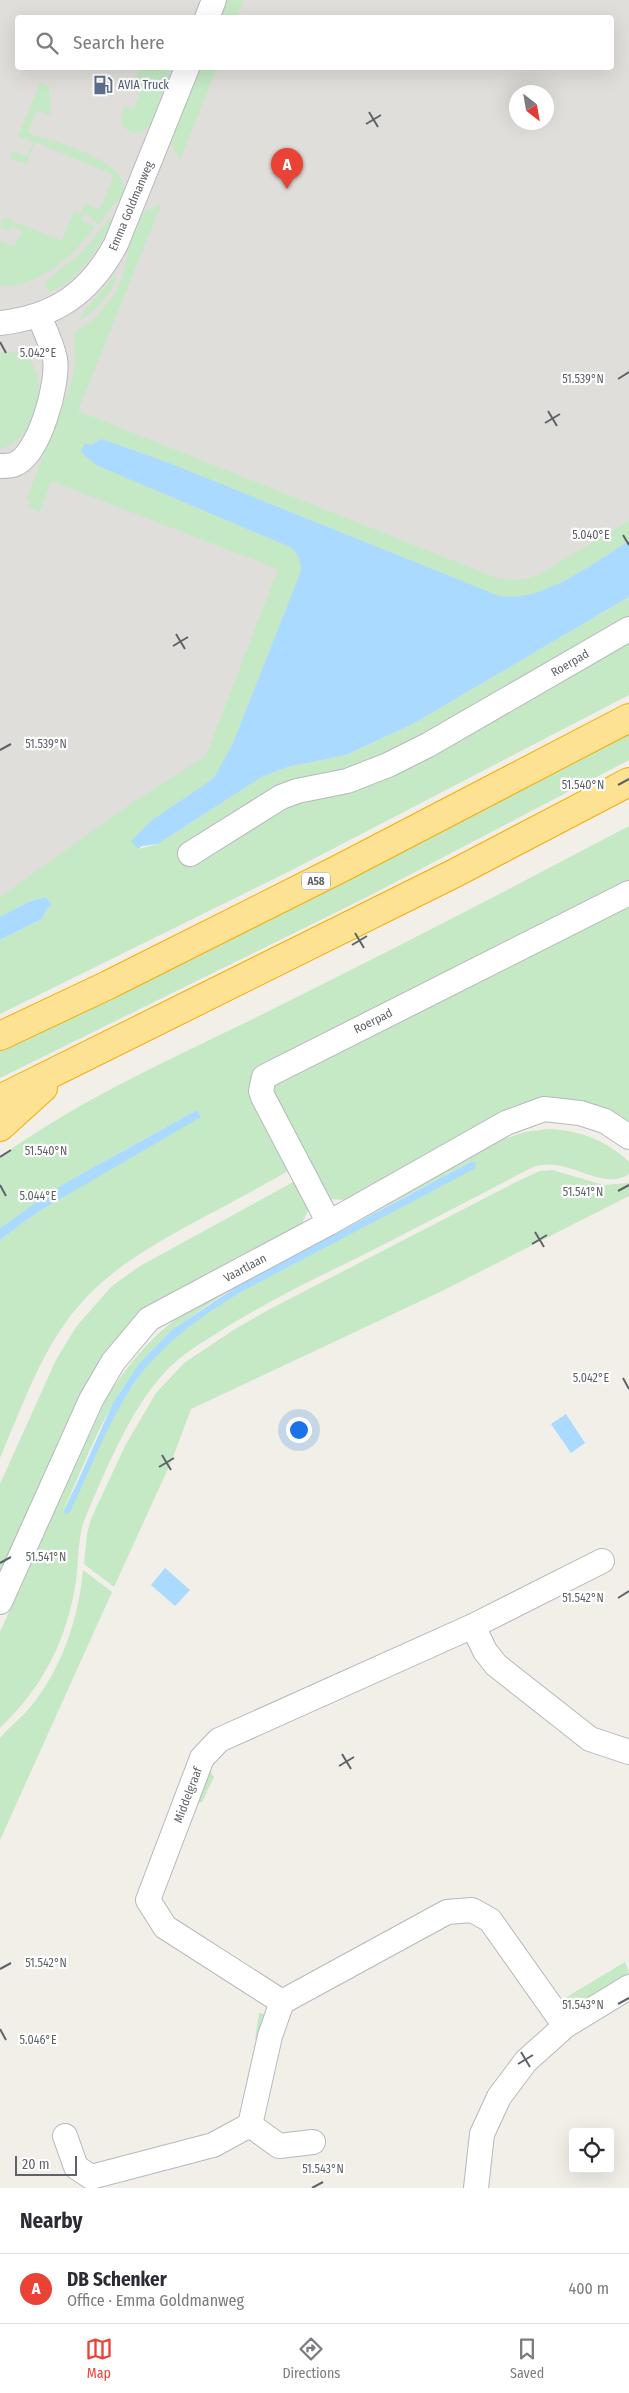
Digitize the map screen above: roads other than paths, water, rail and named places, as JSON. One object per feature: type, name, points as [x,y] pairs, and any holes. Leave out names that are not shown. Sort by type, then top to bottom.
[{"type":"highway","name":"A58","points":[[0,1036],[108,985],[341,868],[629,718]]},
{"type":"highway","points":[[0,1099],[455,873],[629,782]]},
{"type":"highway","points":[[0,1127],[65,1068]]},
{"type":"street","points":[[208,15],[214,0]]},
{"type":"street","name":"Emma Goldmanweg","points":[[0,323],[39,316],[59,306],[81,291],[106,262],[116,244],[186,70]]},
{"type":"street","points":[[0,466],[16,464],[28,454],[35,443],[52,399],[56,361],[39,316]]},
{"type":"street","name":"Roerpad","points":[[190,854],[281,797],[297,791],[328,786],[367,774],[428,745],[629,629]]},
{"type":"street","name":"Roerpad","points":[[329,1223],[263,1097],[261,1091],[264,1077],[629,893]]},
{"type":"street","name":"Vaartlaan","points":[[0,1602],[91,1400],[113,1362],[149,1319],[329,1223],[506,1123],[544,1109],[580,1114],[605,1121],[629,1138]]},
{"type":"street","name":"Middelgraaf","points":[[282,2002],[164,1927],[148,1900],[202,1758],[219,1740],[474,1626],[602,1561]]},
{"type":"street","points":[[474,1626],[485,1651],[496,1665],[590,1739],[629,1752]]},
{"type":"street","points":[[65,2136],[76,2167],[91,2177],[213,2145],[250,2125],[270,2036],[282,2002],[447,1912],[472,1910],[490,1920],[565,2026]]},
{"type":"street","points":[[476,2188],[482,2134],[499,2097],[526,2061],[565,2026],[629,1987]]},
{"type":"street","points":[[250,2125],[278,2146],[313,2142]]},
{"type":"water","points":[[102,439],[169,463],[499,596],[516,597],[550,587],[583,570],[629,541],[629,597],[413,724],[346,755],[288,767],[262,777],[158,844],[142,846],[138,849],[131,841],[151,821],[214,778],[233,743],[301,567],[297,554],[290,547],[96,465],[81,452],[85,443],[91,445]]},
{"type":"water","points":[[46,897],[52,905],[47,909],[42,919],[0,940],[0,917],[26,903]]},
{"type":"water","points":[[197,1110],[201,1117],[38,1212],[0,1240],[0,1228],[52,1191]]},
{"type":"water","points":[[471,1162],[475,1162],[476,1168],[243,1291],[211,1311],[167,1345],[154,1358],[131,1388],[106,1433],[70,1512],[67,1514],[64,1512],[113,1403],[139,1364],[172,1330],[239,1285]]},
{"type":"water","points":[[566,1414],[585,1443],[571,1453],[551,1424]]},
{"type":"water","points":[[165,1568],[190,1590],[175,1606],[151,1585]]},
{"type":"place","name":"AVIA Truck","points":[[103,85]]},
{"type":"place","name":"DB Schenker","points":[[287,189]]}]
